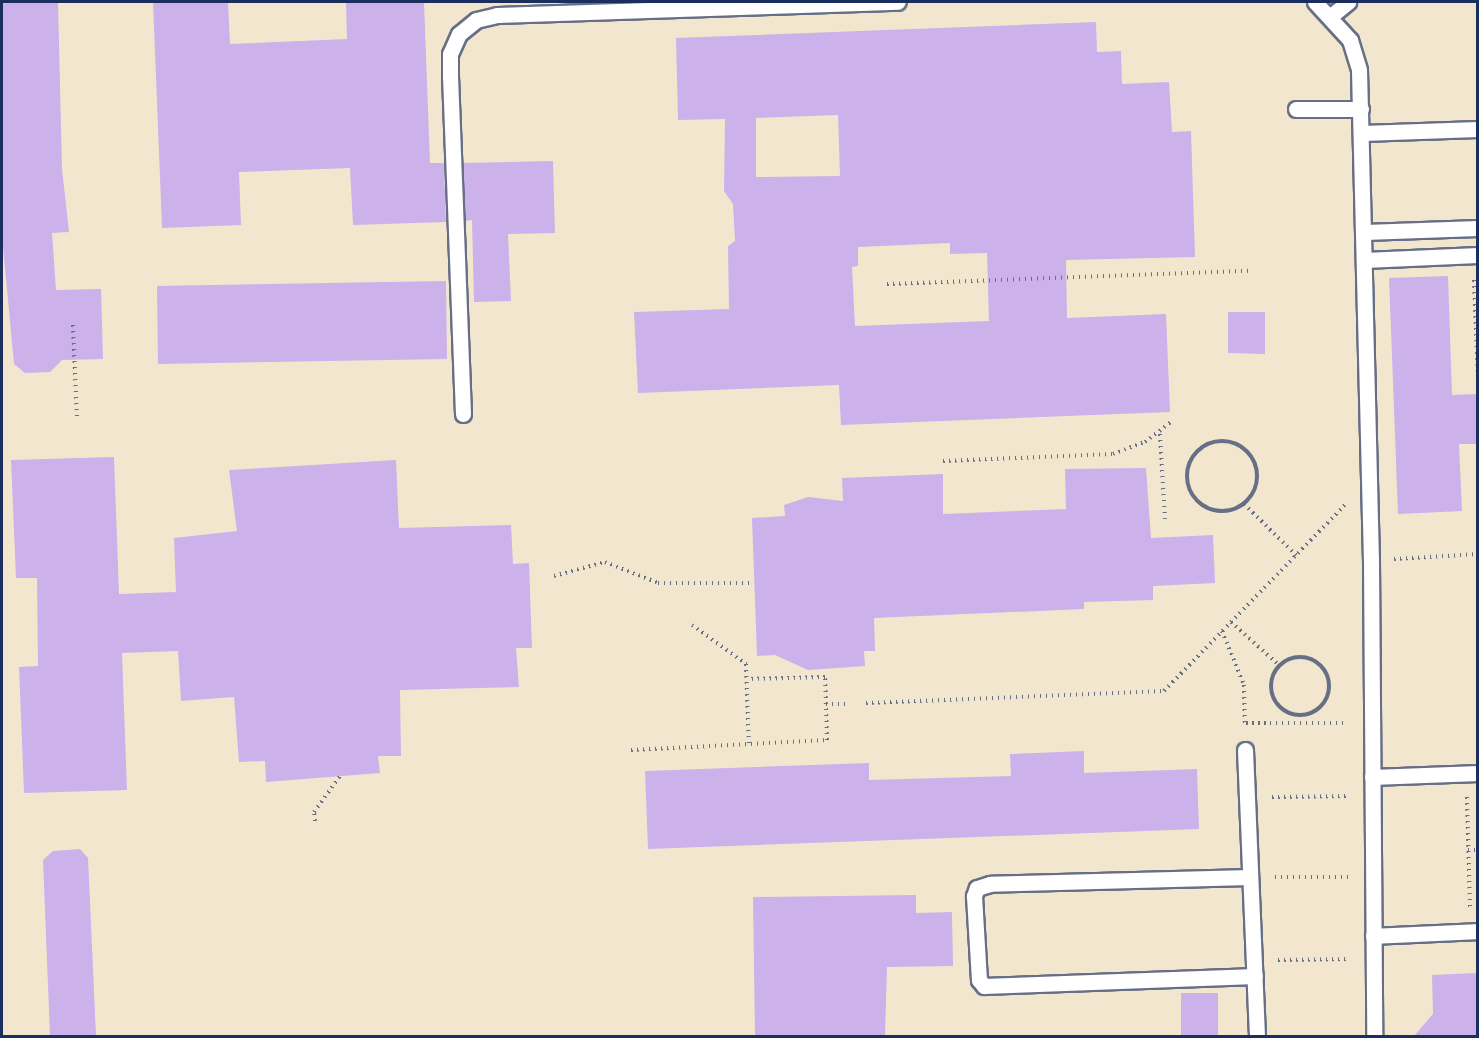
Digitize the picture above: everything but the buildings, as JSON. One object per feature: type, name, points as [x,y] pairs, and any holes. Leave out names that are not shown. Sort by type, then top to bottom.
[{"type":"lane","points":[[463,414],[450,77],[450,54],[459,34],[476,20],[497,15],[898,2]]},
{"type":"lane","points":[[1315,2],[1332,15],[1350,40],[1361,109],[1371,561],[1374,1036]]},
{"type":"lane","points":[[1332,15],[1348,2]]},
{"type":"lane","points":[[1296,109],[1361,109]]},
{"type":"lane","points":[[1362,133],[1478,129]]},
{"type":"lane","points":[[1364,232],[1478,228]]},
{"type":"lane","points":[[1365,260],[1475,255]]},
{"type":"lane","points":[[1245,750],[1257,1036]]},
{"type":"lane","points":[[1372,777],[1472,774]]},
{"type":"lane","points":[[1250,877],[990,884],[975,891],[974,907],[979,980],[984,986],[1255,976]]},
{"type":"lane","points":[[1373,936],[1474,931]]},
{"type":"path","points":[[1475,255],[1478,375]]},
{"type":"path","points":[[887,284],[1250,271]]},
{"type":"path","points":[[73,325],[77,417]]},
{"type":"path","points":[[943,461],[1113,454],[1160,433],[1172,421]]},
{"type":"path","points":[[1160,433],[1165,519]]},
{"type":"path","points":[[1224,440],[1247,450],[1254,460],[1257,484],[1244,504],[1221,512],[1198,502],[1187,480],[1187,468],[1200,448],[1224,440]]},
{"type":"path","points":[[866,703],[1164,691],[1369,479]]},
{"type":"path","points":[[1244,504],[1296,555]]},
{"type":"path","points":[[1371,561],[1478,554]]},
{"type":"path","points":[[554,576],[605,562],[658,582],[754,583]]},
{"type":"path","points":[[1231,622],[1279,665]]},
{"type":"path","points":[[692,625],[746,664],[749,744]]},
{"type":"path","points":[[1222,631],[1244,685],[1245,750]]},
{"type":"path","points":[[1300,656],[1321,664],[1330,686],[1321,706],[1300,715],[1280,706],[1270,686],[1279,665],[1300,656]]},
{"type":"path","points":[[631,750],[827,740],[825,677],[747,679]]},
{"type":"path","points":[[826,704],[845,704]]},
{"type":"path","points":[[1245,723],[1372,723]]},
{"type":"path","points":[[1472,774],[1468,850],[1474,931]]},
{"type":"path","points":[[315,821],[315,812],[340,776]]},
{"type":"path","points":[[1247,797],[1372,795]]},
{"type":"path","points":[[1468,850],[1478,850]]},
{"type":"path","points":[[1250,877],[1373,877]]},
{"type":"path","points":[[1254,961],[1373,958]]}]
